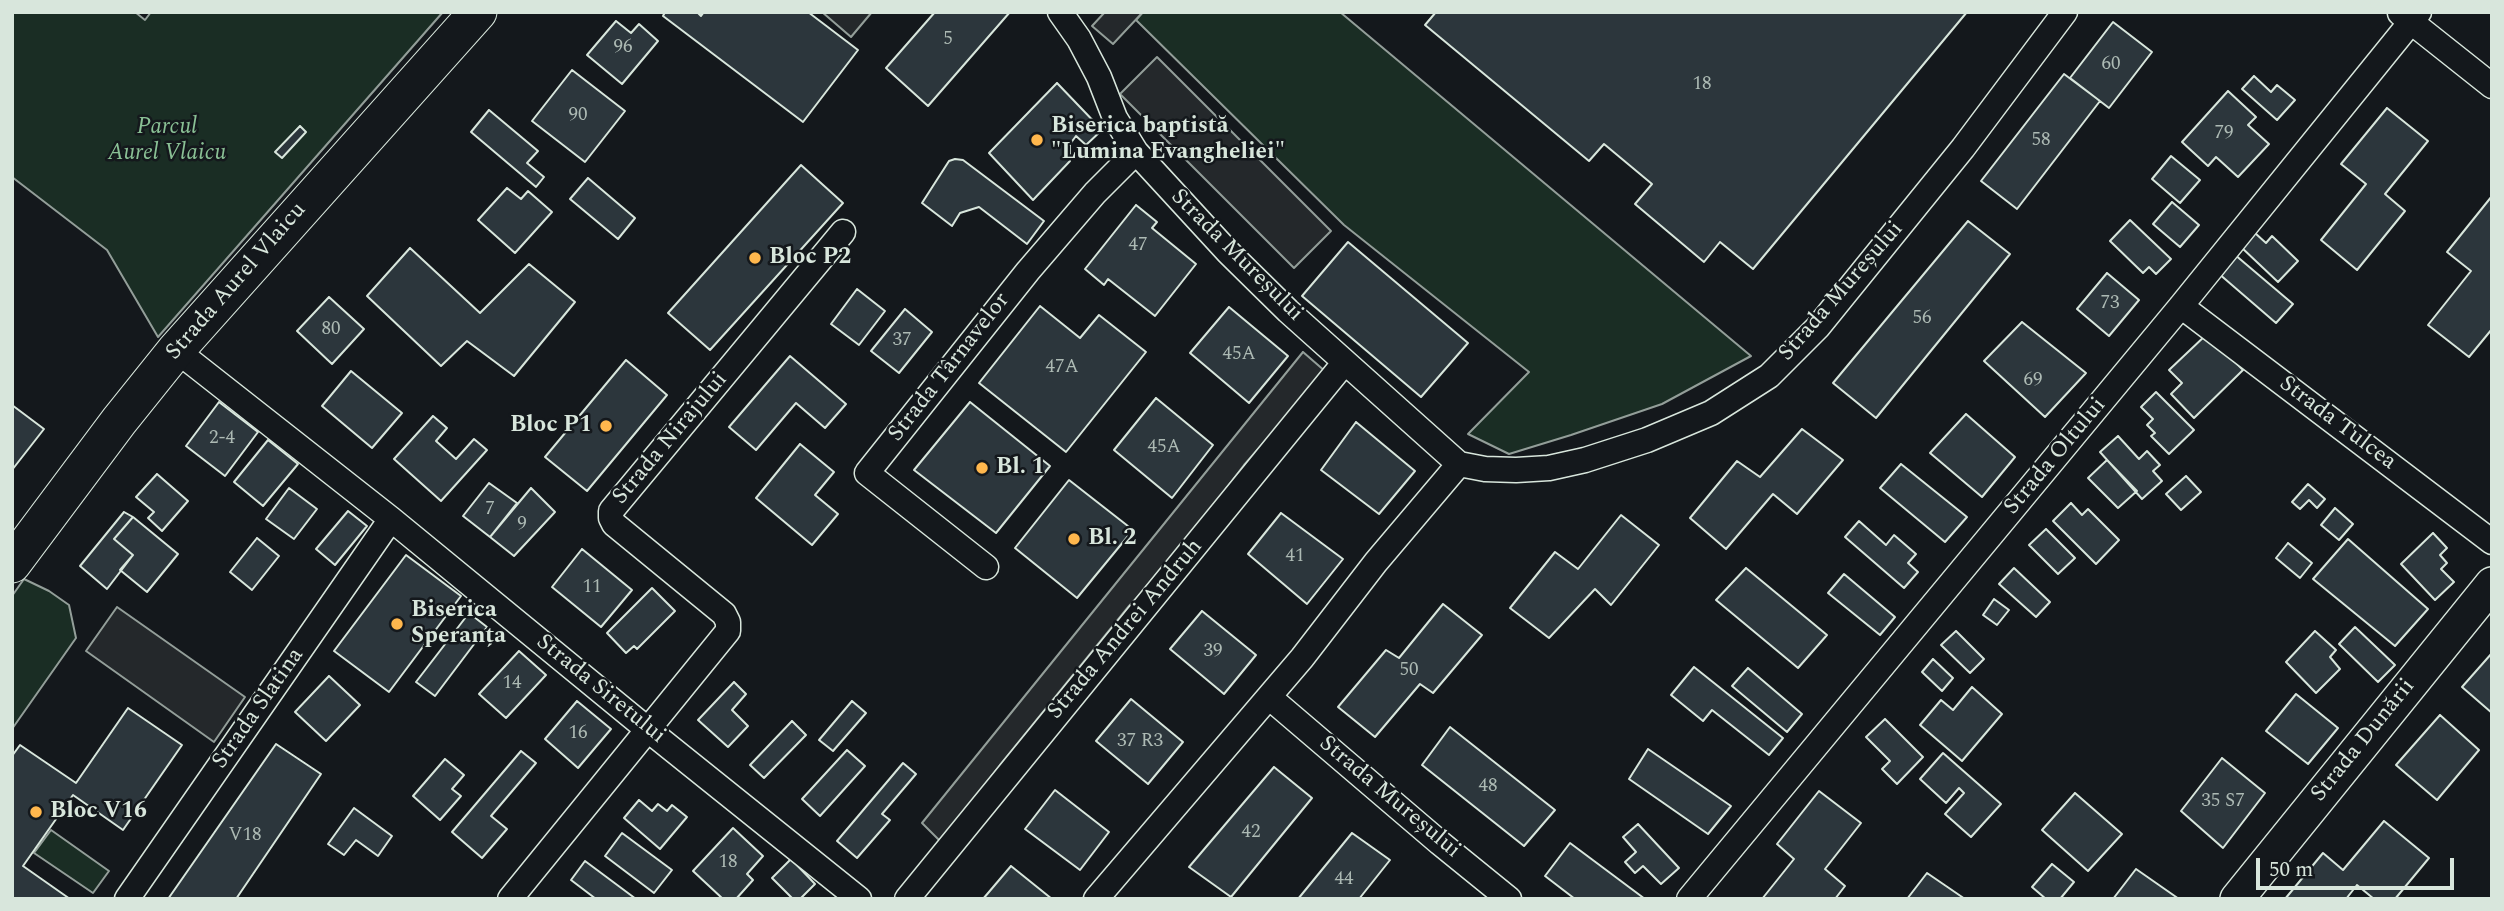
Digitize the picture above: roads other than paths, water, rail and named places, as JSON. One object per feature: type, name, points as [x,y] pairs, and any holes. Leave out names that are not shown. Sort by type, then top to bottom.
[{"type":"main road","name":"Strada Aurel Vlaicu","points":[[12,564],[87,462],[176,350],[478,12]]},
{"type":"street","name":"Strada Mureșului","points":[[1060,12],[1079,39],[1115,118],[1136,152],[1228,252],[1289,311],[1459,464],[1485,469],[1516,470],[1549,468],[1585,460],[1647,439],[1711,413],[1769,376],[1818,327],[1963,148],[2065,12]]},
{"type":"street","points":[[2410,16],[2492,86]]},
{"type":"street","name":"Strada Oltului","points":[[1689,899],[2181,306],[2410,16]]},
{"type":"street","name":"Strada Târnavelor","points":[[986,567],[867,473],[1028,271],[1095,192],[1136,152]]},
{"type":"street","name":"Strada Nirajului","points":[[647,729],[728,631],[728,622],[724,614],[614,524],[611,511],[843,232]]},
{"type":"street","name":"Strada Tulcea","points":[[2181,306],[2492,542]]},
{"type":"street","name":"Strada Siretului","points":[[176,350],[391,519],[859,899]]},
{"type":"street","name":"Strada Andrei Andruh","points":[[906,899],[1345,362]]},
{"type":"street","points":[[1096,899],[1269,697],[1459,464]]},
{"type":"street","name":"Strada Slatina","points":[[127,899],[391,519]]},
{"type":"street","name":"Strada Dunării","points":[[2237,899],[2492,584]]},
{"type":"street","name":"Strada Mureșului","points":[[1269,697],[1510,899]]},
{"type":"street","points":[[510,899],[647,729]]},
{"type":"place","name":"Biserica baptistă \"Lumina Evangheliei\"","points":[[1037,140]]},
{"type":"place","name":"Bloc P2","points":[[755,258]]},
{"type":"place","name":"Bloc P1","points":[[606,426]]},
{"type":"place","name":"Bl. 1","points":[[982,468]]},
{"type":"place","name":"Bl. 2","points":[[1074,539]]},
{"type":"place","name":"Biserica Speranța","points":[[397,624]]},
{"type":"place","name":"Bloc V16","points":[[36,812]]},
{"type":"park label","name":"Parcul Aurel Vlaicu","points":[[167,141]]}]
